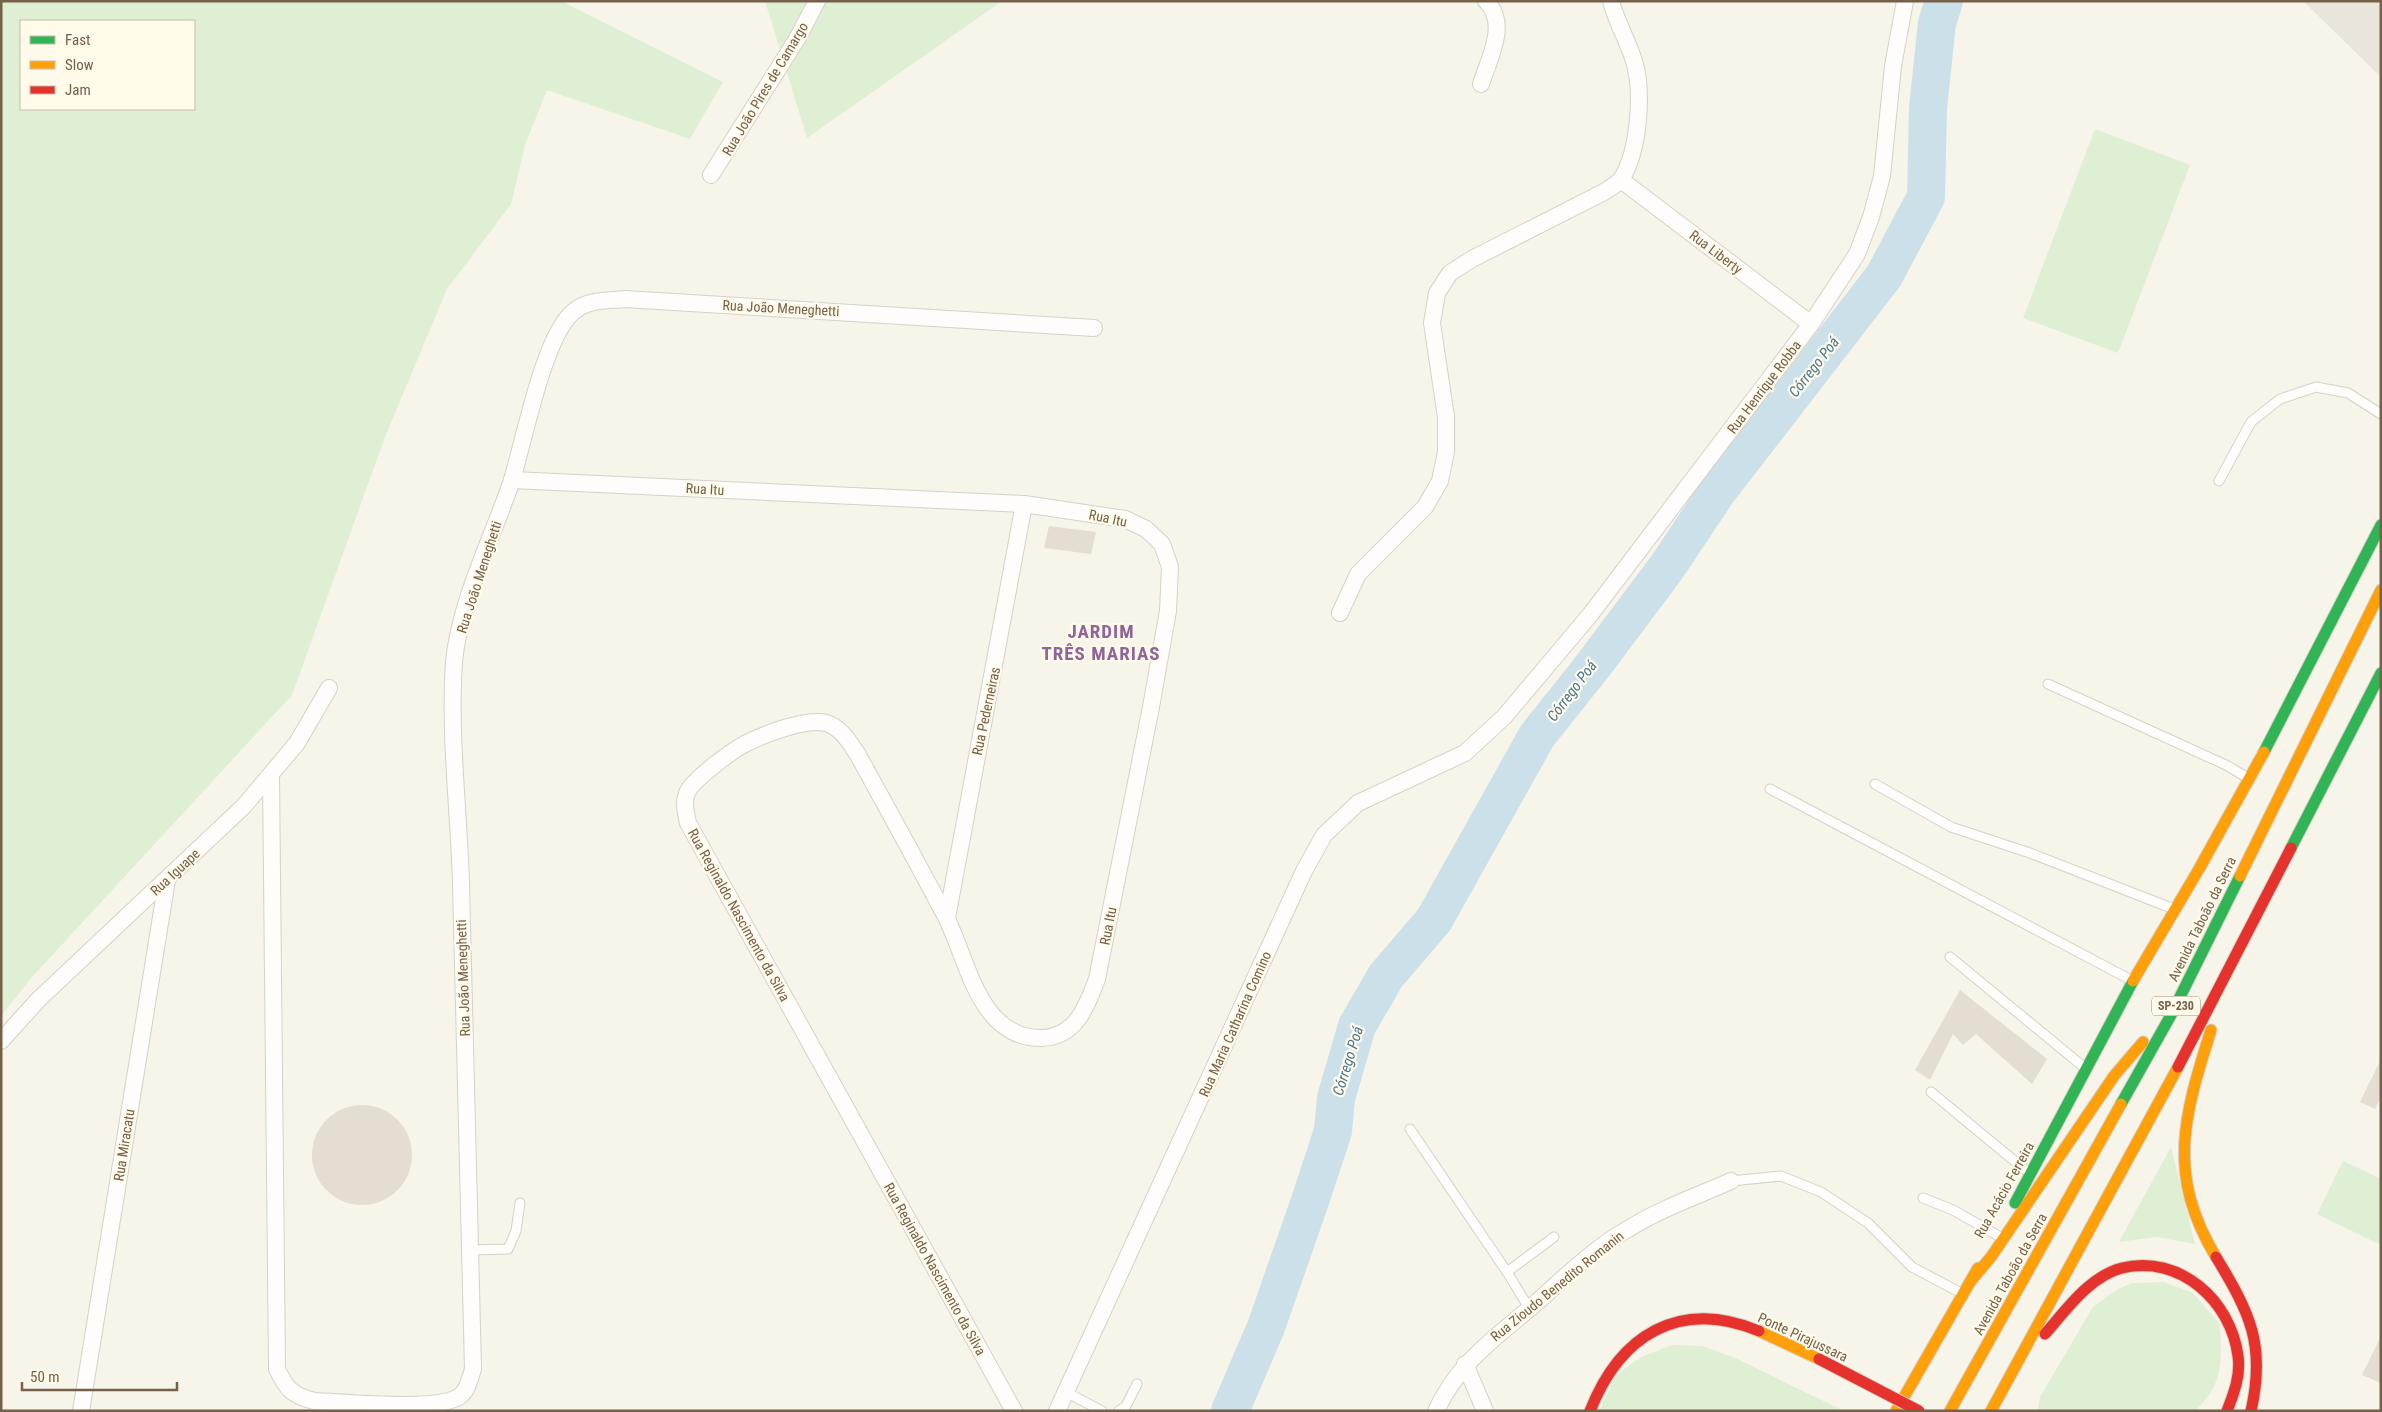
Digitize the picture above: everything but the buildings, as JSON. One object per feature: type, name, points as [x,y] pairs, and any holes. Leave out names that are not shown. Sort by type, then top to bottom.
[{"type":"main road","name":"Rua Acácio Ferreira","points":[[1896,1411],[1997,1235],[2134,981],[2178,910],[2250,779],[2381,525]]},
{"type":"main road","name":"Avenida Taboão da Serra","points":[[1950,1411],[2171,1015],[2381,590]]},
{"type":"main road","name":"SP-230","points":[[1991,1411],[2178,1066],[2381,673]]},
{"type":"main road","points":[[2232,960],[2190,1096],[2184,1127],[2184,1154],[2191,1203],[2199,1228],[2224,1268],[2255,1341],[2258,1369],[2251,1411]]},
{"type":"main road","points":[[1970,1282],[1991,1257],[2136,1047],[2171,1015]]},
{"type":"main road","points":[[2013,1371],[2067,1309],[2090,1287],[2105,1277],[2123,1268],[2138,1266],[2171,1269],[2194,1280],[2212,1294],[2234,1333],[2238,1353],[2238,1382],[2227,1411]]},
{"type":"main road","name":"Ponte Pirajussara","points":[[1590,1411],[1602,1379],[1625,1350],[1638,1339],[1672,1323],[1707,1320],[1744,1326],[1819,1359],[1919,1411]]},
{"type":"street","name":"Rua João Pires de Camargo","points":[[711,175],[797,39],[817,1]]},
{"type":"street","points":[[1481,84],[1497,30],[1493,8],[1486,1]]},
{"type":"street","points":[[1340,613],[1358,574],[1425,507],[1440,481],[1446,452],[1446,417],[1432,323],[1437,293],[1450,273],[1472,259],[1579,206],[1621,180],[1628,166],[1638,120],[1640,91],[1634,60],[1611,1]]},
{"type":"street","name":"Rua Henrique Robba","points":[[1504,717],[1590,615],[1811,324],[1857,254],[1871,217],[1882,176],[1893,66],[1906,1]]},
{"type":"street","name":"Rua Liberty","points":[[1621,180],[1811,324]]},
{"type":"street","name":"Rua João Meneghetti","points":[[271,776],[277,1369],[285,1386],[298,1397],[324,1401],[419,1407],[445,1404],[460,1397],[469,1384],[473,1368],[459,816],[452,712],[454,660],[466,606],[512,480],[543,369],[558,331],[570,314],[585,302],[625,299],[1094,328]]},
{"type":"street","name":"Rua Itu","points":[[512,480],[1024,504],[1125,518],[1146,530],[1162,544],[1170,567],[1168,611],[1152,707],[1097,979],[1084,1013],[1069,1029],[1048,1038],[1026,1038],[1007,1028]]},
{"type":"street","name":"Rua Pederneiras","points":[[947,918],[1024,504]]},
{"type":"street","name":"Rua Iguape","points":[[1,1040],[38,1000],[244,806],[297,743],[330,688]]},
{"type":"street","name":"Rua Maria Catharina Comino","points":[[1057,1411],[1304,871],[1324,834],[1358,803],[1465,753],[1504,717]]},
{"type":"street","name":"Rua Reginaldo Nascimento da Silva","points":[[1007,1028],[984,1004],[970,979],[947,918],[858,755],[843,734],[827,723],[807,722],[748,742],[698,778],[687,792],[684,806],[688,823],[1014,1411]]},
{"type":"street","name":"Rua Miracatu","points":[[81,1411],[167,880]]},
{"type":"street","name":"Rua Zioudo Benedito Romanin","points":[[1436,1411],[1465,1364],[1497,1334],[1575,1268],[1627,1229],[1666,1209],[1732,1181]]},
{"type":"street","points":[[1465,1364],[1485,1411]]},
{"type":"lane","points":[[2219,481],[2251,422],[2280,400],[2316,388],[2348,393],[2381,414]]},
{"type":"lane","points":[[2048,684],[2226,765],[2250,779]]},
{"type":"lane","points":[[1875,784],[1951,827],[2030,853],[2178,910]]},
{"type":"lane","points":[[1770,789],[2134,981]]},
{"type":"lane","points":[[1950,957],[2086,1069]]},
{"type":"lane","points":[[1931,1092],[2030,1174]]},
{"type":"lane","points":[[1410,1129],[1508,1272],[1529,1308]]},
{"type":"lane","points":[[1732,1181],[1781,1176],[1821,1192],[1868,1223],[1912,1267],[1963,1294]]},
{"type":"lane","points":[[1923,1198],[1953,1210],[1997,1235]]},
{"type":"lane","points":[[470,1250],[508,1249],[516,1231],[520,1203]]},
{"type":"lane","points":[[1508,1272],[1554,1237]]},
{"type":"lane","points":[[1119,1411],[1126,1406],[1137,1384]]},
{"type":"lane","points":[[1066,1392],[1102,1411]]},
{"type":"shaded area","points":[[2303,1],[2381,1],[2381,77]]},
{"type":"green space","points":[[1,1],[561,1],[723,82],[690,139],[547,90],[525,145],[511,204],[447,289],[385,437],[292,695],[33,976],[1,1016]]},
{"type":"green space","points":[[765,1],[1002,1],[807,138]]},
{"type":"green space","points":[[2095,129],[2190,165],[2118,353],[2023,318]]},
{"type":"green space","points":[[2171,1147],[2195,1244],[2157,1237],[2119,1242]]},
{"type":"green space","points":[[2343,1161],[2381,1179],[2381,1245],[2317,1214]]},
{"type":"green space","points":[[2164,1282],[2193,1293],[2220,1324],[2221,1350],[2219,1371],[2212,1391],[2195,1411],[2038,1411],[2040,1397],[2093,1307],[2118,1289],[2132,1283]]},
{"type":"green space","points":[[1672,1345],[1702,1346],[1733,1357],[1844,1411],[1599,1411],[1616,1375],[1641,1357]]},
{"type":"waterway","name":"Córrego Poá","points":[[1230,1411],[1266,1327],[1310,1201],[1333,1131],[1336,1098],[1357,1026],[1386,976],[1434,920],[1537,736],[1592,667],[1667,567],[1717,492],[1884,276],[1926,197],[1928,108],[1937,23],[1944,1]]},
{"type":"traffic: fast","points":[[2264,752],[2381,525]]},
{"type":"traffic: fast","points":[[2291,848],[2381,673]]},
{"type":"traffic: fast","points":[[2121,1104],[2171,1015],[2240,876]]},
{"type":"traffic: fast","points":[[2015,1203],[2133,981]]},
{"type":"traffic: slow","points":[[2240,876],[2381,590]]},
{"type":"traffic: slow","points":[[2133,981],[2199,869],[2264,752]]},
{"type":"traffic: slow","points":[[2211,1030],[2193,1090],[2185,1145],[2185,1171],[2190,1199],[2200,1227],[2216,1257]]},
{"type":"traffic: slow","points":[[1970,1282],[1991,1257],[2114,1076],[2143,1042]]},
{"type":"traffic: slow","points":[[1991,1411],[2178,1067]]},
{"type":"traffic: slow","points":[[1950,1411],[2121,1104]]},
{"type":"traffic: slow","points":[[1896,1411],[1978,1268]]},
{"type":"traffic: slow","points":[[1759,1331],[1819,1359]]},
{"type":"traffic: jam","points":[[2178,1067],[2291,848]]},
{"type":"traffic: jam","points":[[2216,1257],[2238,1295],[2252,1330],[2257,1367],[2251,1411]]},
{"type":"traffic: jam","points":[[2045,1334],[2079,1295],[2099,1278],[2110,1272],[2122,1268],[2143,1266],[2164,1268],[2182,1275],[2199,1286],[2214,1300],[2225,1317],[2233,1336],[2239,1370],[2227,1411]]},
{"type":"traffic: jam","points":[[1590,1411],[1603,1384],[1618,1362],[1636,1344],[1656,1330],[1678,1322],[1703,1319],[1730,1322],[1759,1331]]},
{"type":"traffic: jam","points":[[1819,1359],[1919,1411]]},
{"type":"district","name":"JARDIM TRÊS MARIAS","points":[[1101,642]]}]
